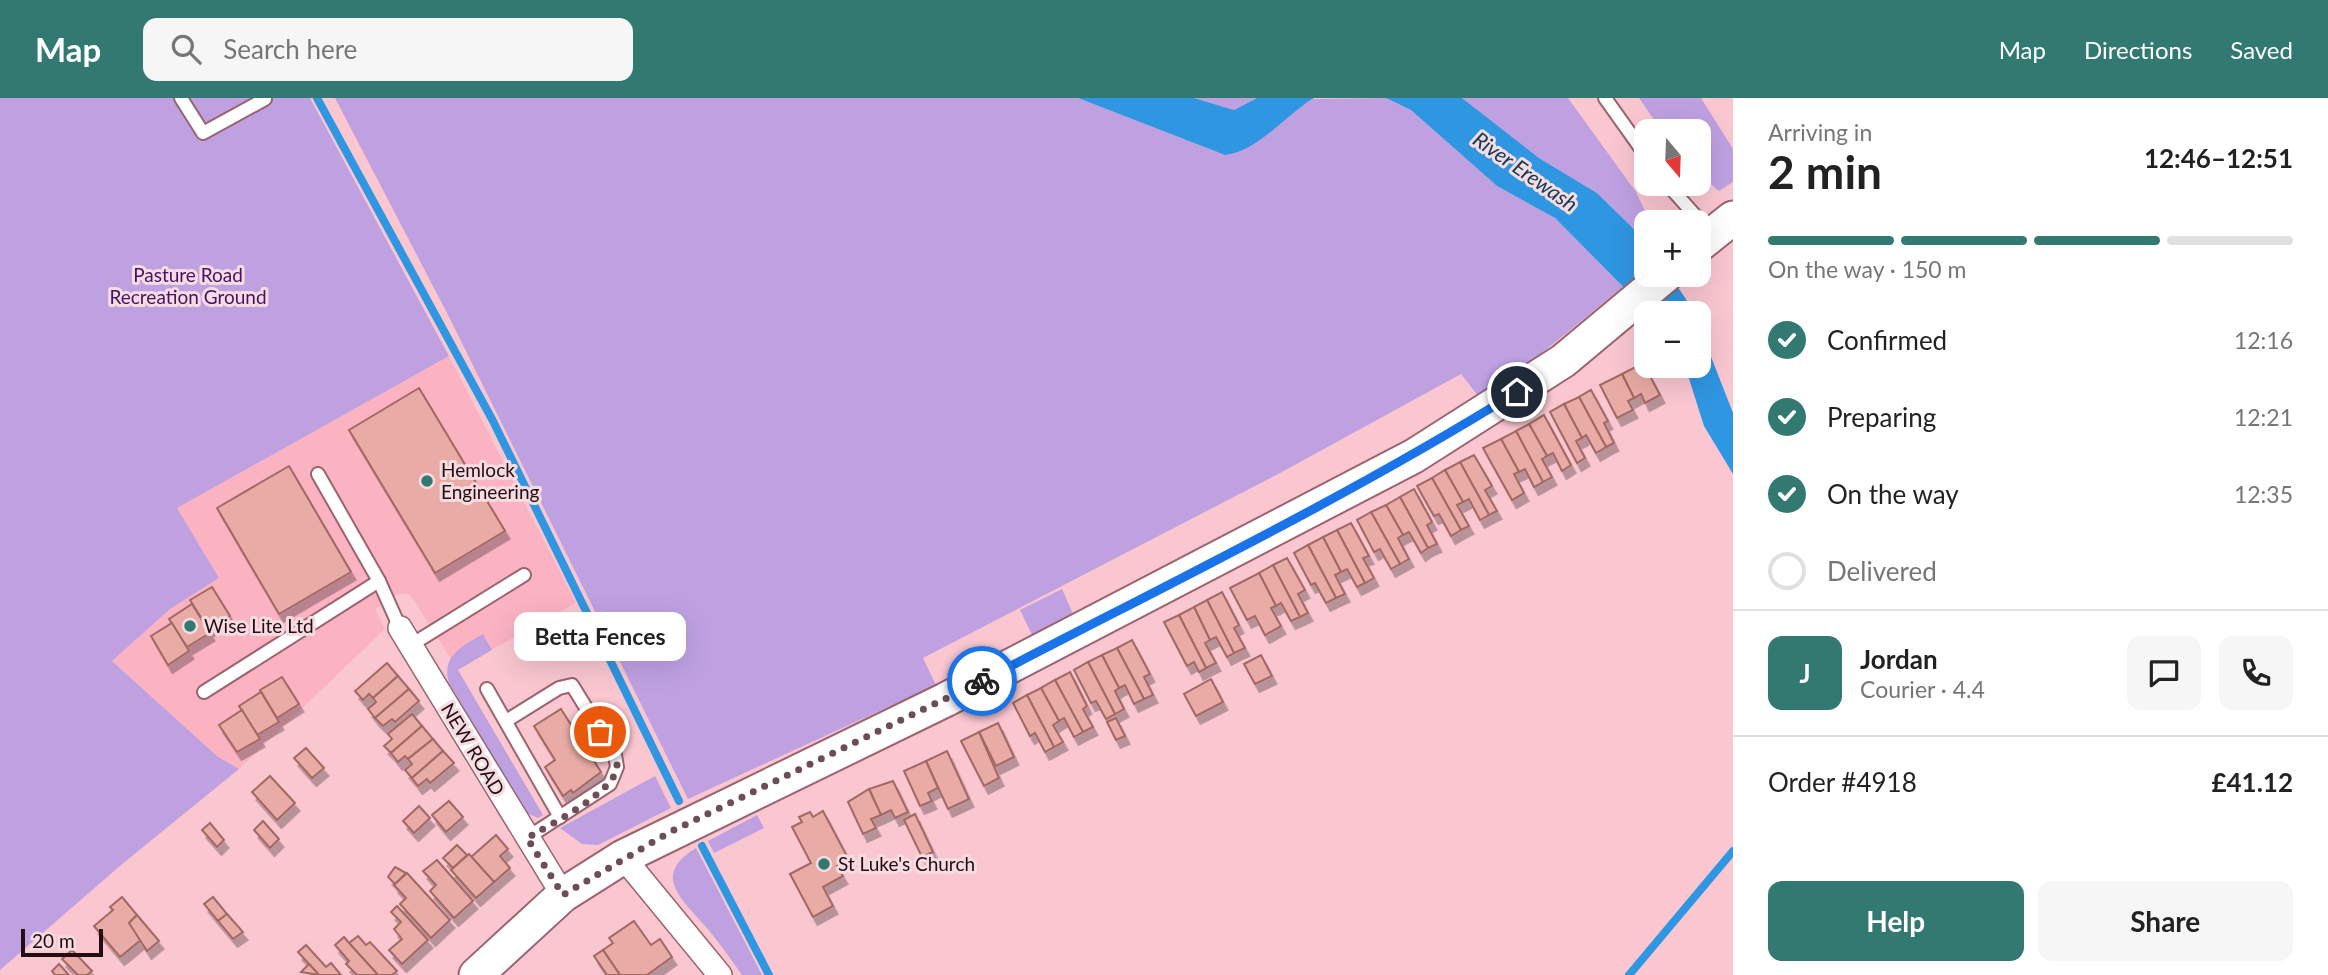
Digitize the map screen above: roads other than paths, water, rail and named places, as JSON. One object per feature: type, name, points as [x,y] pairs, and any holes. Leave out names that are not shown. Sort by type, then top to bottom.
[{"type":"street","points":[[476,975],[563,895],[623,857],[945,700],[1392,468],[1517,392],[1622,315],[1653,287]]},
{"type":"street","name":"NEW ROAD","points":[[405,636],[563,895]]},
{"type":"street","points":[[623,857],[720,975]]},
{"type":"lane","points":[[181,98],[202,133],[265,99]]},
{"type":"lane","points":[[1605,98],[1634,139]]},
{"type":"lane","points":[[1679,196],[1715,232]]},
{"type":"lane","name":"NEW ROAD","points":[[318,474],[379,581],[386,601],[405,636]]},
{"type":"lane","points":[[405,636],[524,575]]},
{"type":"lane","points":[[204,692],[379,581]]},
{"type":"lane","points":[[506,721],[559,688],[572,685],[615,755],[617,767],[610,784],[527,838]]},
{"type":"lane","points":[[487,689],[560,817]]},
{"type":"water","points":[[1078,98],[1194,98],[1234,110],[1257,98],[1314,98],[1260,140],[1249,147],[1225,155]]},
{"type":"water","name":"River Erewash","points":[[1386,98],[1462,98],[1539,158],[1597,193],[1634,229],[1634,287],[1678,287],[1687,301],[1637,301],[1555,218],[1497,186],[1411,110]]},
{"type":"water","points":[[1711,357],[1733,413],[1733,474],[1704,426],[1689,378],[1711,378]]},
{"type":"waterway","points":[[317,98],[493,421],[679,801]]},
{"type":"waterway","points":[[702,846],[769,975]]},
{"type":"waterway","points":[[1629,975],[1733,851]]},
{"type":"place","name":"Hemlock Engineering","points":[[427,481]]},
{"type":"place","name":"Wise Lite Ltd","points":[[190,626]]},
{"type":"place","name":"Betta Fences","points":[[600,732]]},
{"type":"place","name":"St Luke's Church","points":[[824,864]]},
{"type":"park label","name":"Pasture Road Recreation Ground","points":[[188,286]]}]
